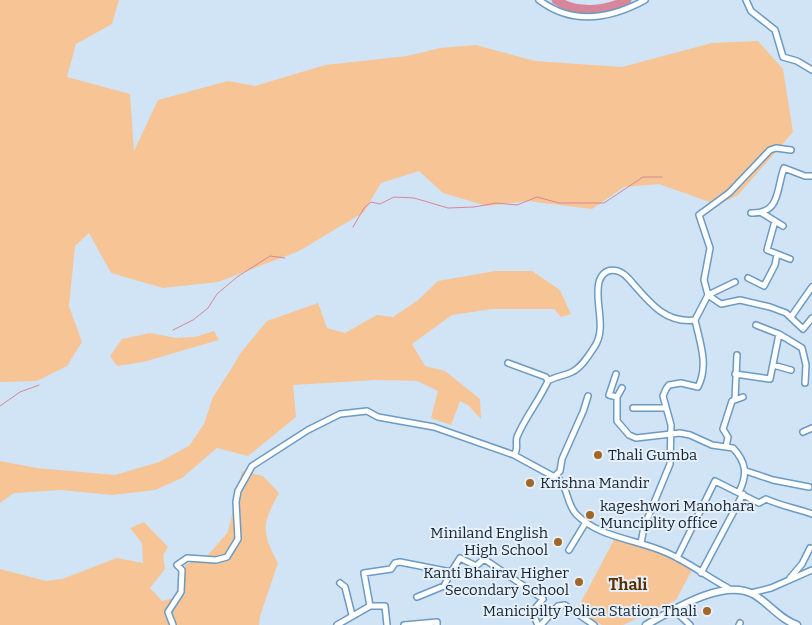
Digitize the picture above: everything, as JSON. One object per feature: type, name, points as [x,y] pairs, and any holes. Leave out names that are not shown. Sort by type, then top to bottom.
[{"type":"main road","points":[[646,625],[674,610],[728,588],[751,593],[782,618],[797,625]]},
{"type":"street","points":[[539,0],[567,15],[583,17],[619,12],[645,0]]},
{"type":"street","points":[[746,0],[751,11],[775,30],[782,57],[807,66],[812,70]]},
{"type":"street","points":[[791,150],[776,148],[770,150],[729,193],[701,212],[700,220],[710,248],[704,280],[708,295],[721,304],[740,300],[770,307],[791,317],[803,329],[812,318]]},
{"type":"street","points":[[751,213],[762,213],[773,206],[784,168],[805,176],[812,176]]},
{"type":"street","points":[[762,213],[783,226]]},
{"type":"street","points":[[775,222],[767,250],[790,259]]},
{"type":"street","points":[[748,278],[764,286],[775,265],[777,254]]},
{"type":"street","points":[[514,455],[518,447],[516,439],[548,381],[574,372],[596,344],[600,324],[599,283],[606,272],[613,269],[621,271],[646,300],[672,319],[679,321],[695,320]]},
{"type":"street","points":[[641,543],[644,527],[670,464],[670,425],[664,396],[669,385],[681,383],[698,386],[704,375],[701,346],[695,320],[708,295],[735,282]]},
{"type":"street","points":[[791,317],[812,287]]},
{"type":"street","points":[[756,325],[779,334],[802,348],[806,365],[805,383]]},
{"type":"street","points":[[735,374],[770,379],[779,334]]},
{"type":"street","points":[[726,447],[728,437],[723,429],[734,399],[737,355]]},
{"type":"street","points":[[508,363],[540,373],[548,381]]},
{"type":"street","points":[[773,365],[791,370]]},
{"type":"street","points":[[616,374],[609,395],[617,397]]},
{"type":"street","points":[[622,388],[617,397],[617,421],[629,435],[644,439],[670,434],[690,435],[712,445],[733,448],[739,454],[746,471],[741,493],[701,573]]},
{"type":"street","points":[[555,476],[560,471],[562,459],[588,396]]},
{"type":"street","points":[[734,399],[742,398]]},
{"type":"street","points":[[633,408],[666,408]]},
{"type":"street","points":[[173,625],[168,612],[181,592],[182,570],[178,565],[187,558],[216,560],[227,557],[238,539],[236,502],[243,479],[252,466],[316,426],[340,414],[367,411],[378,417],[434,427],[514,455],[563,482],[573,509],[586,522],[607,533],[641,543],[677,558],[728,588]]},
{"type":"street","points":[[803,432],[812,428]]},
{"type":"street","points":[[746,471],[773,480],[809,487]]},
{"type":"street","points":[[677,558],[715,481],[760,504],[766,499],[789,509],[800,509],[812,514]]},
{"type":"street","points":[[569,550],[586,522]]},
{"type":"street","points":[[789,579],[802,564],[810,548]]},
{"type":"street","points":[[416,598],[444,586],[457,560],[460,558],[476,566],[484,559],[543,599],[532,612],[537,625],[558,606],[565,605],[594,625]]},
{"type":"street","points":[[370,606],[364,573],[391,569],[395,563],[400,562],[451,572]]},
{"type":"street","points":[[751,593],[771,588],[812,570]]},
{"type":"street","points":[[340,583],[345,587],[352,615]]},
{"type":"street","points":[[336,625],[370,606],[385,606],[387,625]]},
{"type":"street","points":[[674,610],[690,625]]},
{"type":"street","points":[[404,625],[437,622],[437,625]]},
{"type":"shaded area","points":[[0,0],[119,0],[112,24],[76,44],[67,77],[130,94],[134,151],[158,100],[228,81],[255,86],[325,65],[407,56],[440,48],[476,45],[535,61],[622,67],[712,43],[758,41],[783,69],[793,132],[738,195],[718,205],[659,184],[624,187],[592,209],[527,201],[487,206],[443,193],[419,171],[381,183],[364,212],[299,251],[218,282],[163,288],[111,273],[89,233],[75,246],[69,306],[82,342],[67,366],[37,381],[0,382]]},
{"type":"shaded area","points":[[495,271],[532,271],[560,290],[571,314],[561,317],[554,309],[492,309],[452,315],[412,344],[425,366],[445,371],[480,399],[481,419],[468,405],[460,401],[451,425],[431,418],[438,391],[417,381],[375,380],[293,385],[296,417],[248,456],[217,448],[182,478],[155,490],[112,495],[61,490],[14,493],[0,503],[0,461],[37,468],[115,475],[159,462],[189,446],[204,424],[213,397],[242,351],[267,321],[318,303],[327,328],[345,333],[377,315],[393,317],[417,301],[438,281]]},
{"type":"shaded area","points":[[214,331],[219,340],[143,362],[117,366],[110,356],[122,339],[150,333],[176,338],[195,337]]},
{"type":"shaded area","points":[[242,471],[263,476],[279,493],[269,513],[266,528],[266,535],[278,563],[260,616],[259,625],[0,625],[0,569],[46,581],[62,579],[117,558],[143,563],[142,543],[130,528],[144,522],[168,547],[163,555],[165,569],[150,588],[162,601],[185,595],[185,565],[208,555],[228,532]]},
{"type":"shaded area","points":[[616,536],[674,558],[692,570],[676,600],[623,625],[602,625],[577,610]]},
{"type":"waterway","points":[[556,0],[582,9],[601,9],[627,0]]},
{"type":"waterway","points":[[353,227],[364,208],[371,202],[380,204],[394,197],[414,198],[448,208],[474,207],[496,203],[517,205],[537,197],[559,203],[604,203],[643,177],[662,177]]},
{"type":"waterway","points":[[173,330],[193,320],[208,308],[217,294],[237,277],[270,256],[285,258]]},
{"type":"waterway","points":[[0,406],[20,392],[39,385]]},
{"type":"place","name":"Thali Gumba","points":[[598,455]]},
{"type":"place","name":"Krishna Mandir","points":[[530,483]]},
{"type":"place","name":"kageshwori Manohara Munciplity office","points":[[590,515]]},
{"type":"place","name":"Miniland English High School","points":[[558,542]]},
{"type":"place","name":"Kanti Bhairav Higher Secondary School","points":[[579,582]]},
{"type":"place","name":"Manicipilty Polica Station Thali","points":[[707,611]]},
{"type":"district","name":"Thali","points":[[628,584]]}]
